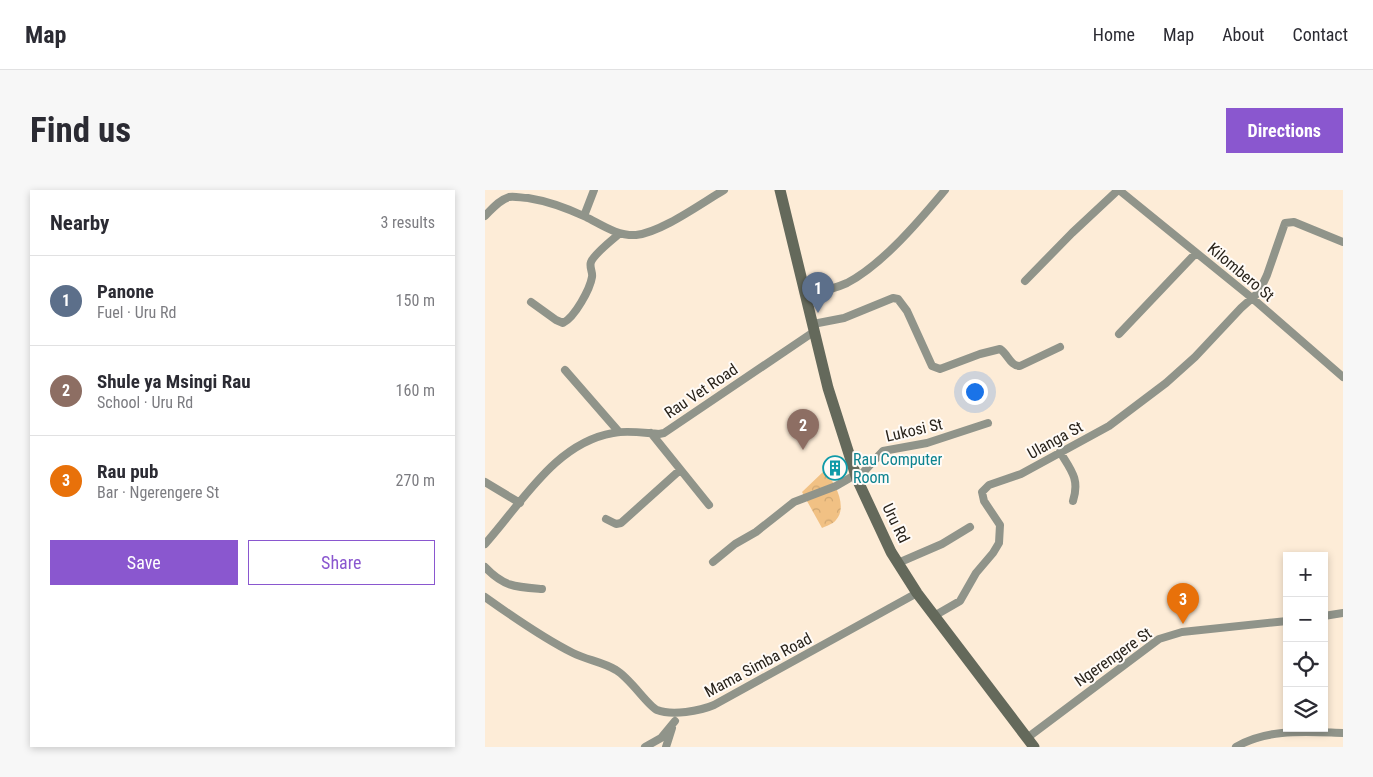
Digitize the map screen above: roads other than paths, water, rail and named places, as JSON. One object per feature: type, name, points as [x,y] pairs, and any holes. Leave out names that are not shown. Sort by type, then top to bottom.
[{"type":"street","points":[[584,216],[594,190]]},
{"type":"street","points":[[485,216],[494,206],[511,194],[584,216],[619,234],[637,234],[652,231],[665,225],[723,190]]},
{"type":"street","name":"Uru Rd","points":[[780,190],[828,388],[856,477],[891,552],[917,593],[1030,742]]},
{"type":"street","points":[[806,295],[835,288],[866,271],[906,235],[945,190]]},
{"type":"street","points":[[1025,281],[1118,190]]},
{"type":"street","name":"Kilombero St","points":[[1118,190],[1252,298],[1343,377]]},
{"type":"street","name":"Ulanga St","points":[[934,616],[960,601],[976,573],[999,543],[1000,525],[984,501],[982,492],[985,488],[1015,476],[1109,426],[1149,398],[1195,357],[1259,292],[1285,223],[1294,222],[1343,242]]},
{"type":"street","points":[[531,302],[556,320],[563,323],[567,321],[577,310],[590,283],[593,274],[590,266],[593,259],[619,234]]},
{"type":"street","points":[[1119,334],[1196,253]]},
{"type":"street","points":[[814,328],[893,298],[898,299],[907,311],[933,366],[940,369],[979,354],[1001,349],[1012,364],[1020,366],[1061,346]]},
{"type":"street","name":"Rau Vet Road","points":[[485,544],[548,470],[572,450],[593,438],[619,432],[659,434],[667,431],[814,328]]},
{"type":"street","points":[[565,370],[619,432]]},
{"type":"street","name":"Lukosi St","points":[[713,562],[794,502],[856,477],[883,451],[927,443],[988,423]]},
{"type":"street","points":[[651,433],[709,505]]},
{"type":"street","points":[[1061,452],[1076,480],[1076,492],[1073,501]]},
{"type":"street","points":[[606,519],[616,524],[621,523],[680,470]]},
{"type":"street","points":[[485,482],[519,504]]},
{"type":"street","points":[[898,563],[942,544],[970,527]]},
{"type":"street","points":[[485,567],[499,580],[509,585],[542,589]]},
{"type":"street","name":"Mama Simba Road","points":[[485,598],[572,653],[617,670],[633,684],[653,708],[678,712],[700,710],[714,705],[917,593]]},
{"type":"street","points":[[1328,616],[1343,614]]},
{"type":"street","name":"Ngerengere St","points":[[1030,742],[1159,639],[1182,632],[1283,622]]},
{"type":"street","points":[[666,747],[678,712]]},
{"type":"street","points":[[645,747],[661,738],[675,721]]},
{"type":"street","points":[[1236,747],[1245,741],[1265,734],[1343,733]]},
{"type":"place","name":"Panone","points":[[818,313]]},
{"type":"place","name":"Shule ya Msingi Rau","points":[[803,450]]},
{"type":"place","name":"Rau Computer Room","points":[[835,468]]},
{"type":"place","name":"Rau pub","points":[[1183,624]]}]
